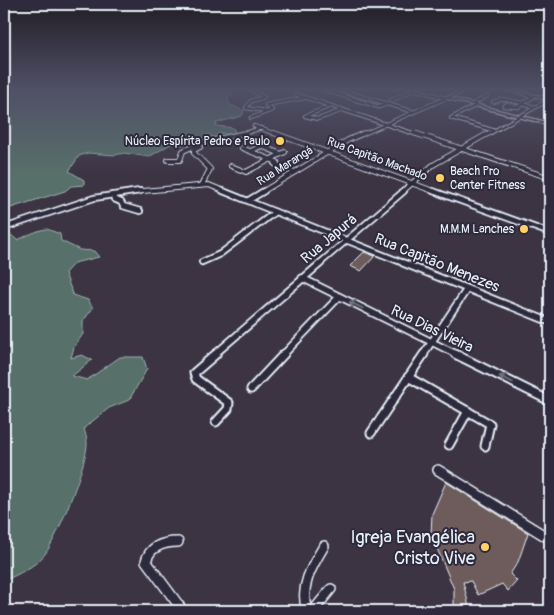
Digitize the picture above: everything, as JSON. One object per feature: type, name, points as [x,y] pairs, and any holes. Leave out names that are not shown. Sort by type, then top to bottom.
[{"type":"street","points":[[366,118],[550,178]]},
{"type":"street","name":"Rua Marangá","points":[[249,200],[348,140],[400,118]]},
{"type":"street","points":[[452,118],[492,130]]},
{"type":"street","name":"Rua Japurá","points":[[216,422],[228,409],[228,403],[196,380],[193,375],[433,165],[515,118]]},
{"type":"street","points":[[525,118],[550,124]]},
{"type":"street","name":"Rua Capitão Machado","points":[[254,126],[550,233]]},
{"type":"street","points":[[168,160],[180,160],[181,153],[186,150],[216,140],[245,135],[261,128]]},
{"type":"street","points":[[4,228],[87,200],[113,195],[202,185],[210,172],[209,166],[194,152],[216,140]]},
{"type":"street","points":[[231,166],[246,172],[283,153],[261,146],[251,151]]},
{"type":"street","points":[[242,148],[295,172]]},
{"type":"street","name":"Rua Capitão Menezes","points":[[202,185],[249,200],[550,322]]},
{"type":"street","points":[[113,195],[114,199],[121,202],[123,206],[140,210]]},
{"type":"street","points":[[202,262],[220,254],[275,212]]},
{"type":"street","name":"Rua Dias Vieira","points":[[302,278],[550,401]]},
{"type":"street","points":[[371,434],[466,288]]},
{"type":"street","points":[[251,389],[338,297]]},
{"type":"street","points":[[408,377],[468,410],[491,426],[485,446]]},
{"type":"street","points":[[448,445],[468,410]]},
{"type":"street","points":[[438,470],[550,539]]},
{"type":"street","points":[[178,542],[157,546],[148,554],[146,561],[183,611]]},
{"type":"street","points":[[307,611],[303,598],[306,584],[324,546]]},
{"type":"street","points":[[313,611],[331,589]]},
{"type":"green space","points":[[4,118],[236,118],[216,123],[217,126],[233,128],[237,136],[227,136],[223,133],[218,134],[220,137],[216,139],[209,135],[183,145],[176,143],[169,145],[149,157],[124,153],[115,155],[88,153],[79,156],[69,171],[84,180],[84,185],[71,186],[65,191],[4,210]]},
{"type":"green space","points":[[47,229],[60,234],[61,241],[80,250],[94,251],[99,257],[74,263],[65,273],[73,295],[88,300],[93,308],[83,321],[83,334],[74,347],[71,358],[82,355],[92,360],[72,376],[87,380],[120,357],[143,357],[147,369],[129,400],[109,408],[84,428],[87,443],[83,466],[57,533],[45,554],[36,563],[4,581],[4,235],[11,235],[17,240]]},
{"type":"building","points":[[364,252],[375,256],[361,271],[350,266]]},
{"type":"building","name":"Igreja Evangélica Cristo Vive","points":[[446,482],[528,533],[518,562],[510,574],[517,581],[508,591],[502,584],[478,595],[471,581],[463,582],[468,602],[468,611],[454,611],[454,589],[431,534],[432,514]]},
{"type":"place","name":"Núcleo Espírita Pedro e Paulo","points":[[280,141]]},
{"type":"place","name":"Beach Pro Center Fitness","points":[[440,178]]},
{"type":"place","name":"M.M.M Lanches","points":[[524,229]]},
{"type":"place","name":"Igreja Evangélica Cristo Vive","points":[[485,547]]}]
